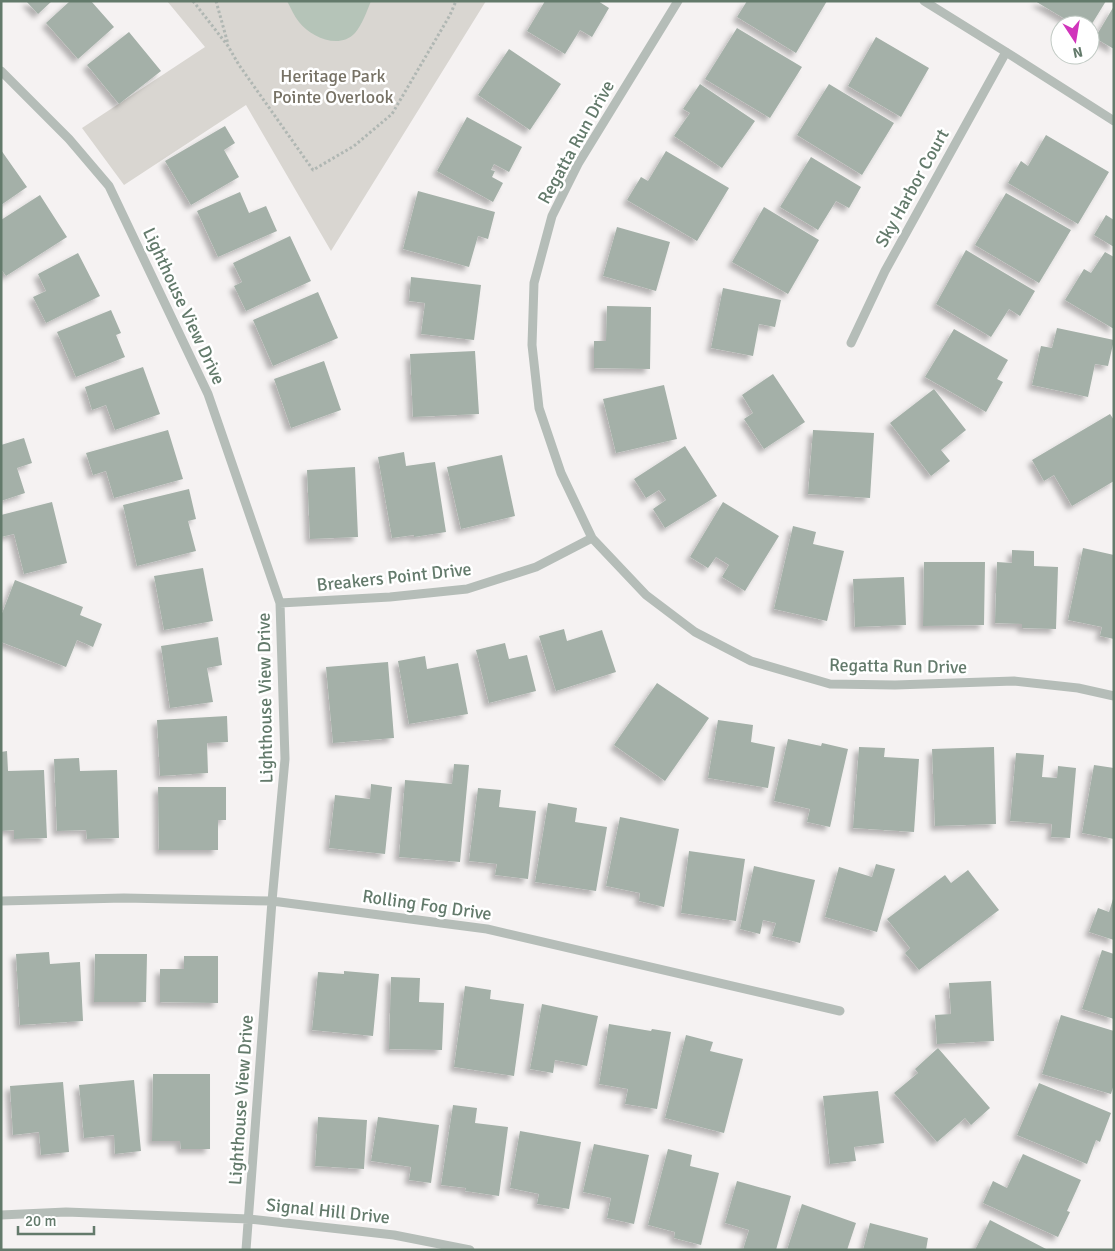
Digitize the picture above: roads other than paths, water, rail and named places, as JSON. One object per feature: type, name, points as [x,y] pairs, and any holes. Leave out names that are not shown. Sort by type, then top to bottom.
[{"type":"street","name":"Regatta Run Drive","points":[[678,1],[578,164],[552,216],[534,283],[532,345],[539,408],[561,473],[592,538],[646,596],[694,632],[751,661],[830,684],[895,685],[1014,682],[1078,688],[1114,696]]},
{"type":"street","points":[[924,1],[1114,121]]},
{"type":"street","name":"Sky Harbor Court","points":[[852,343],[885,271],[1006,52]]},
{"type":"street","name":"Lighthouse View Drive","points":[[1,71],[69,139],[109,186],[208,394],[280,603],[286,758],[272,901],[246,1250]]},
{"type":"street","name":"Breakers Point Drive","points":[[280,603],[390,597],[467,589],[536,567],[592,538]]},
{"type":"street","name":"Rolling Fog Drive","points":[[1,901],[124,898],[272,901],[487,929],[840,1011]]},
{"type":"street","name":"Signal Hill Drive","points":[[1,1215],[66,1212],[249,1219],[394,1235],[470,1250]]},
{"type":"park label","name":"Heritage Park Pointe Overlook","points":[[333,86]]}]
